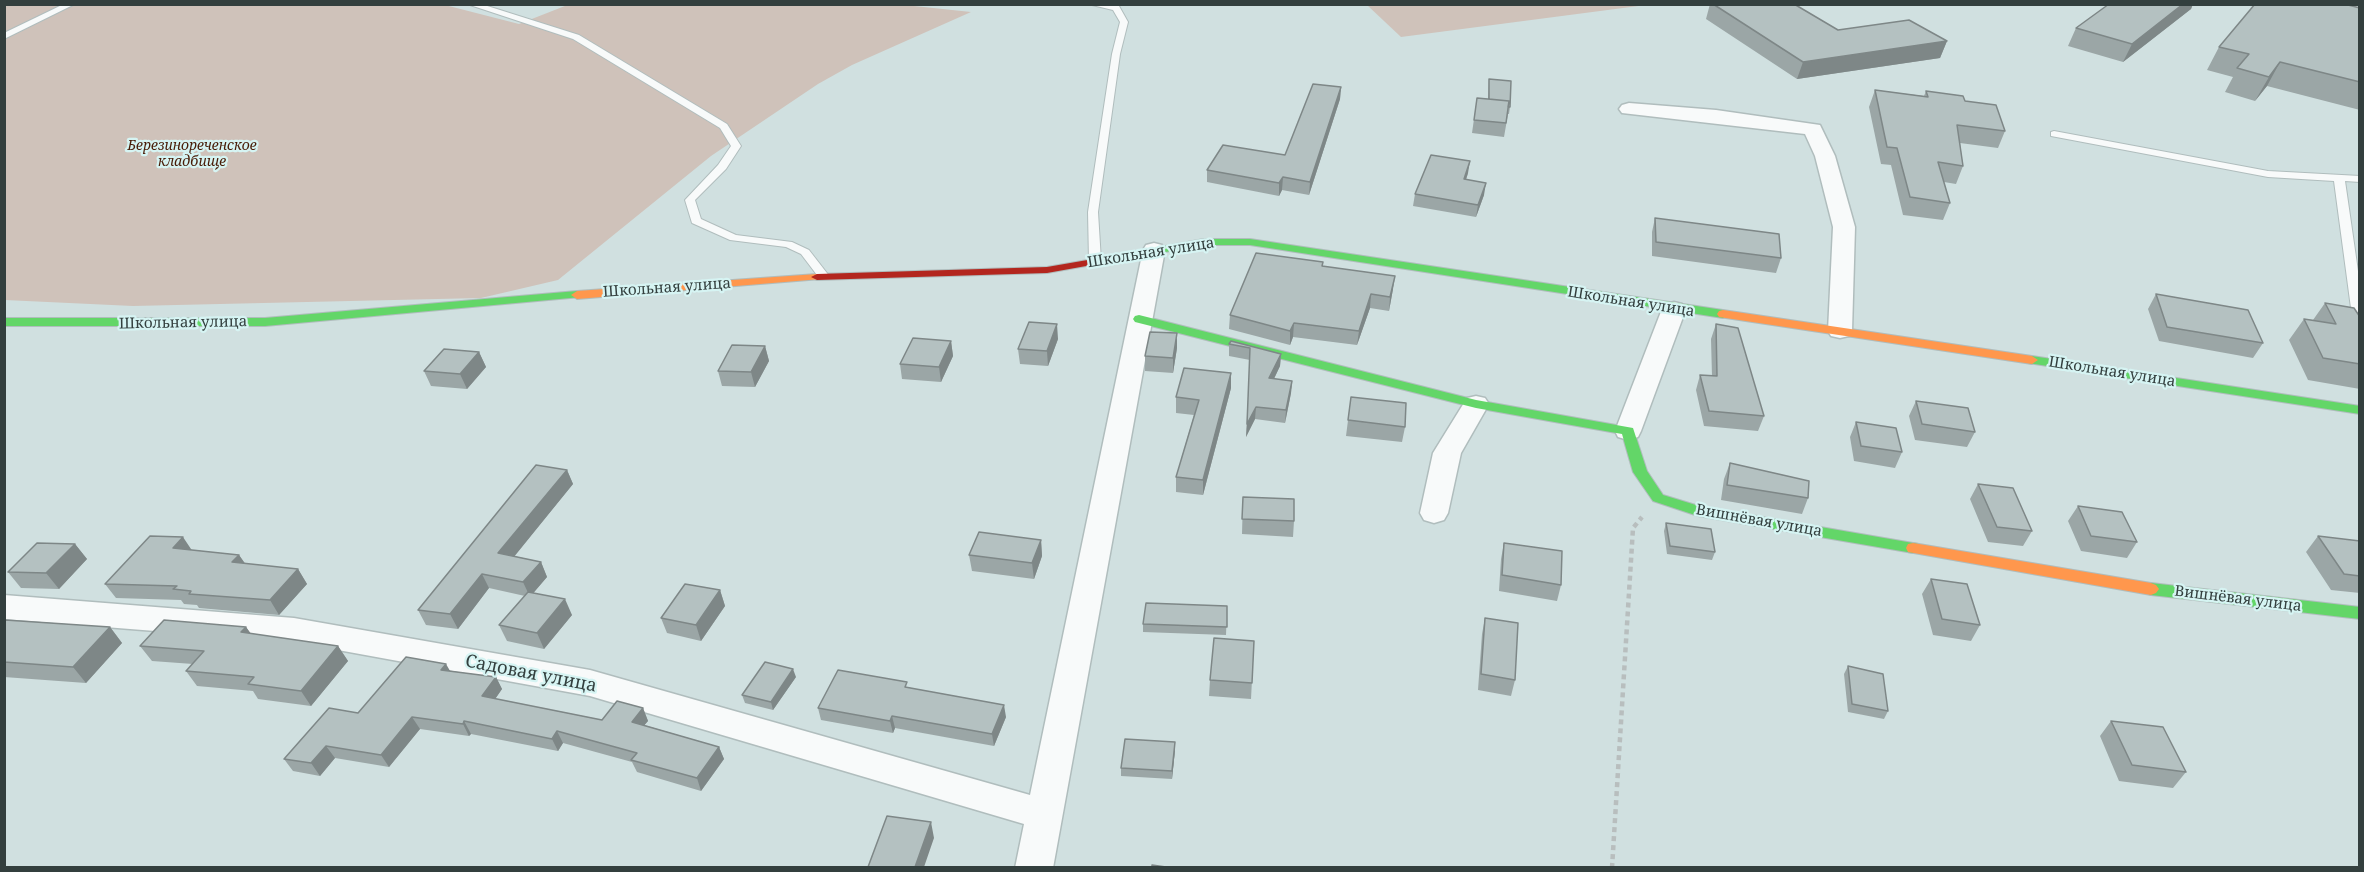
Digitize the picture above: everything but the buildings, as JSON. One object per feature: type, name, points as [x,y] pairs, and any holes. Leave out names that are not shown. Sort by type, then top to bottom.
[{"type":"street","points":[[1629,109],[1716,116],[1813,129],[1825,156],[1844,227],[1840,331]]},
{"type":"street","name":"Школьная улица","points":[[4,322],[265,322],[664,287],[824,277],[1047,270],[1204,242],[1250,242],[1674,309],[1840,331],[2360,410]]},
{"type":"street","points":[[1034,867],[1154,250]]},
{"type":"street","points":[[1658,498],[1640,472],[1628,430],[1674,309]]},
{"type":"street","points":[[1139,319],[1476,404],[1628,430]]},
{"type":"street","points":[[1434,513],[1448,453],[1476,404]]},
{"type":"street","name":"Вишнёвая улица","points":[[1658,498],[1698,511],[2164,591],[2360,613]]},
{"type":"street","name":"Садовая улица","points":[[4,607],[294,630],[590,683],[1044,814]]},
{"type":"lane","points":[[4,37],[71,4]]},
{"type":"lane","points":[[471,4],[576,37],[724,126],[736,146],[722,167],[690,200],[696,221],[734,238],[788,244],[806,252],[824,277]]},
{"type":"lane","points":[[1092,4],[1116,8],[1124,22],[1116,54],[1093,212],[1095,261]]},
{"type":"lane","points":[[2054,134],[2268,174],[2360,179]]},
{"type":"lane","points":[[2339,178],[2359,323]]},
{"type":"path","points":[[1612,867],[1633,528],[1658,498]]},
{"type":"green space","name":"Березинореченское кладбище","points":[[441,4],[519,24],[570,4],[895,4],[971,12],[852,65],[818,84],[711,156],[558,280],[481,298],[133,306],[5,300],[5,5]]},
{"type":"green space","points":[[1367,5],[1646,5],[1401,37]]},
{"type":"traffic: fast","points":[[1099,261],[1204,242],[1250,242],[1723,314]]},
{"type":"traffic: fast","points":[[4,322],[265,322],[577,295]]},
{"type":"traffic: fast","points":[[1139,319],[1476,404],[1628,431],[1640,472],[1658,498],[1698,511],[1913,548]]},
{"type":"traffic: fast","points":[[2032,360],[2360,410]]},
{"type":"traffic: fast","points":[[2151,589],[2360,613]]},
{"type":"traffic: slow","points":[[577,295],[817,277]]},
{"type":"traffic: slow","points":[[1723,314],[2032,360]]},
{"type":"traffic: slow","points":[[1913,548],[2151,589]]},
{"type":"traffic: jam","points":[[817,277],[1047,270],[1099,261]]}]
